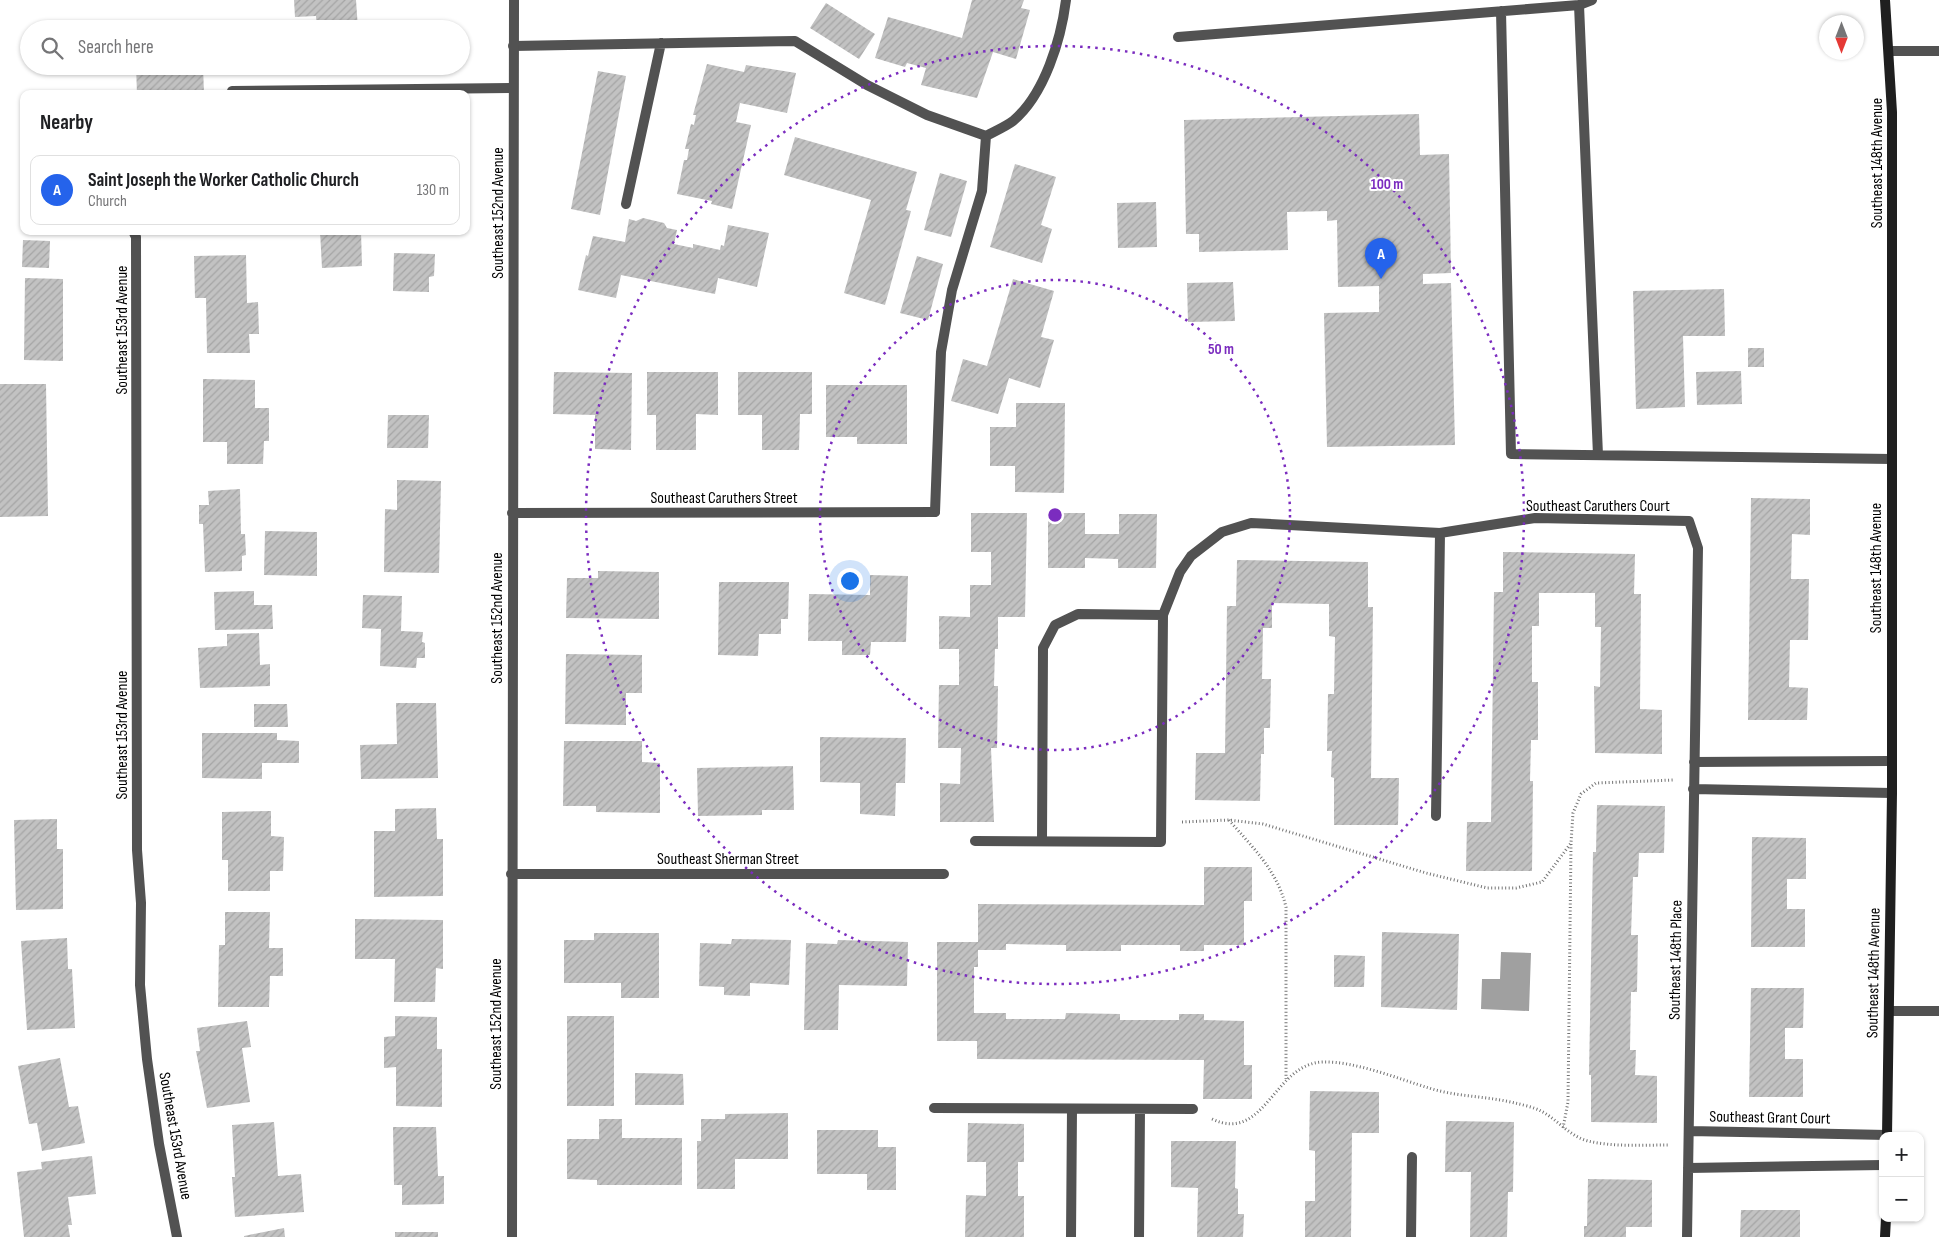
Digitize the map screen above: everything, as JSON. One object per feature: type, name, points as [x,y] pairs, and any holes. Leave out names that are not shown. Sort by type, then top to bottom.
[{"type":"main road","name":"Southeast 148th Avenue","points":[[1885,0],[1890,51],[1892,459],[1892,792],[1887,1132]]},
{"type":"main road","points":[[1886,1222],[1886,1237]]},
{"type":"street","name":"Southeast 152nd Avenue","points":[[512,1237],[511,874],[514,0]]},
{"type":"street","points":[[513,46],[795,41],[867,85],[927,115],[986,136],[1013,121],[1032,99],[1051,62],[1062,27],[1066,0]]},
{"type":"street","points":[[1178,37],[1579,5],[1592,0]]},
{"type":"street","points":[[1579,5],[1598,454]]},
{"type":"street","points":[[1501,11],[1511,454],[1892,459]]},
{"type":"street","points":[[626,204],[661,43]]},
{"type":"street","points":[[1890,51],[1939,51]]},
{"type":"street","points":[[326,90],[513,88]]},
{"type":"street","name":"Southeast Caruthers Street","points":[[512,514],[935,512],[941,352],[952,290],[982,190],[986,136]]},
{"type":"street","name":"Southeast 153rd Avenue","points":[[135,235],[137,850],[141,903],[140,984],[150,1078],[177,1237]]},
{"type":"street","name":"Southeast Caruthers Court","points":[[1163,615],[1180,572],[1190,556],[1222,532],[1234,526],[1251,523],[1440,533],[1535,518],[1689,521],[1698,548],[1693,789]]},
{"type":"street","points":[[1436,816],[1440,533]]},
{"type":"street","points":[[975,840],[1042,841],[1161,842],[1163,615],[1078,614],[1055,625],[1043,648],[1042,841]]},
{"type":"street","points":[[1694,762],[1891,761]]},
{"type":"street","points":[[1693,789],[1892,792]]},
{"type":"street","name":"Southeast 148th Place","points":[[1689,1131],[1693,789]]},
{"type":"street","name":"Southeast Sherman Street","points":[[511,874],[944,874]]},
{"type":"street","points":[[1889,1011],[1939,1011]]},
{"type":"street","points":[[934,1108],[1193,1109]]},
{"type":"street","points":[[1071,1237],[1072,1109]]},
{"type":"street","points":[[1139,1237],[1140,1109]]},
{"type":"street","name":"Southeast Grant Court","points":[[1687,1237],[1689,1131],[1879,1135]]},
{"type":"street","points":[[1411,1237],[1412,1157]]},
{"type":"street","points":[[1688,1168],[1879,1164]]},
{"type":"path","points":[[1229,820],[1267,864],[1281,888],[1286,907],[1286,1080]]},
{"type":"path","points":[[1563,1128],[1568,1102],[1571,843]]},
{"type":"path","points":[[1193,1109],[1225,1125],[1251,1119],[1286,1080],[1302,1066],[1323,1062],[1362,1068],[1441,1092],[1514,1102],[1541,1111],[1563,1128],[1587,1140],[1618,1144],[1688,1146]]},
{"type":"shaded area","points":[[1501,952],[1531,953],[1529,1011],[1481,1009],[1482,979],[1500,979]]},
{"type":"building","points":[[294,0],[356,0],[357,20],[316,20],[316,16],[295,17]]},
{"type":"building","points":[[972,0],[1024,0],[1021,8],[1030,10],[1016,59],[993,52],[977,98],[921,85],[926,68],[907,63],[905,67],[875,58],[888,17],[962,38]]},
{"type":"building","points":[[826,3],[875,34],[859,59],[810,28]]},
{"type":"building","points":[[707,64],[744,72],[746,65],[796,73],[787,113],[740,103],[736,122],[751,125],[732,209],[711,204],[712,201],[677,194],[684,160],[687,160],[689,149],[685,149],[691,124],[694,125],[696,115],[693,115]]},
{"type":"building","points":[[598,71],[626,76],[600,215],[571,209]]},
{"type":"building","points":[[136,75],[203,75],[204,90],[137,90]]},
{"type":"building","points":[[1419,114],[1420,155],[1449,154],[1451,273],[1423,274],[1423,284],[1451,283],[1455,445],[1327,447],[1324,313],[1379,312],[1379,286],[1338,287],[1337,220],[1327,221],[1327,211],[1287,212],[1288,250],[1199,252],[1199,234],[1186,234],[1184,120]]},
{"type":"building","points":[[795,137],[917,172],[906,210],[911,211],[885,305],[844,293],[871,200],[784,175]]},
{"type":"building","points":[[1015,164],[1056,177],[1041,225],[1052,229],[1042,263],[990,247]]},
{"type":"building","points":[[940,173],[967,181],[951,237],[924,230]]},
{"type":"building","points":[[1156,202],[1157,247],[1118,248],[1117,203]]},
{"type":"building","points":[[643,218],[664,223],[667,228],[677,230],[674,244],[693,248],[693,244],[720,250],[721,245],[724,246],[728,225],[769,233],[757,287],[718,278],[715,294],[621,275],[616,298],[578,290],[586,255],[588,256],[593,236],[625,242],[629,219],[636,221]]},
{"type":"building","points":[[320,235],[361,235],[362,266],[322,268]]},
{"type":"building","points":[[23,240],[50,241],[49,268],[22,267]]},
{"type":"building","points":[[394,253],[435,254],[434,276],[429,277],[429,292],[393,291]]},
{"type":"building","points":[[246,255],[247,303],[258,302],[259,334],[249,334],[250,353],[207,353],[206,298],[195,298],[194,256]]},
{"type":"building","points":[[917,256],[943,264],[928,320],[900,313]]},
{"type":"building","points":[[25,278],[63,279],[63,361],[24,360]]},
{"type":"building","points":[[1013,279],[1054,291],[1041,337],[1054,340],[1040,388],[1009,378],[998,414],[951,401],[963,359],[987,366]]},
{"type":"building","points":[[1233,282],[1235,321],[1188,322],[1187,283]]},
{"type":"building","points":[[1724,289],[1725,336],[1683,336],[1685,407],[1636,409],[1633,291]]},
{"type":"building","points":[[1748,348],[1764,348],[1764,367],[1748,367]]},
{"type":"building","points":[[1741,371],[1742,404],[1697,405],[1696,372]]},
{"type":"building","points":[[554,372],[632,373],[631,450],[595,449],[595,415],[553,414]]},
{"type":"building","points":[[647,372],[718,372],[718,415],[696,414],[696,450],[656,450],[656,415],[647,415]]},
{"type":"building","points":[[738,372],[812,372],[812,414],[800,414],[799,450],[762,450],[762,415],[738,415]]},
{"type":"building","points":[[203,379],[255,380],[255,408],[269,408],[269,441],[264,441],[263,464],[227,464],[227,442],[203,442]]},
{"type":"building","points":[[0,384],[46,384],[48,516],[0,517]]},
{"type":"building","points":[[826,385],[907,385],[907,444],[857,444],[857,437],[826,437]]},
{"type":"building","points":[[1016,403],[1065,403],[1064,493],[1015,492],[1015,466],[990,466],[990,427],[1016,427]]},
{"type":"building","points":[[388,415],[429,415],[428,448],[387,448]]},
{"type":"building","points":[[397,480],[441,481],[439,573],[384,572],[385,509],[397,510]]},
{"type":"building","points":[[240,489],[241,534],[245,534],[246,555],[242,556],[242,571],[205,572],[203,524],[199,524],[199,505],[209,505],[208,491]]},
{"type":"building","points":[[1751,498],[1810,499],[1810,535],[1792,534],[1791,579],[1809,579],[1808,640],[1790,640],[1789,687],[1808,688],[1807,720],[1748,720]]},
{"type":"building","points":[[971,513],[1027,513],[1025,617],[998,617],[998,649],[995,649],[994,686],[998,686],[997,748],[991,748],[994,822],[940,822],[940,783],[960,784],[961,748],[938,748],[939,685],[959,685],[959,649],[939,649],[939,616],[970,617],[970,585],[991,585],[991,552],[971,552]]},
{"type":"building","points":[[1048,513],[1085,513],[1085,534],[1119,534],[1119,514],[1157,514],[1156,568],[1118,568],[1118,559],[1085,558],[1085,568],[1048,568]]},
{"type":"building","points":[[265,531],[317,532],[317,576],[264,575]]},
{"type":"building","points":[[1503,552],[1635,554],[1634,594],[1641,594],[1640,709],[1662,710],[1662,754],[1595,753],[1594,686],[1600,687],[1601,627],[1595,627],[1595,593],[1539,593],[1539,626],[1532,626],[1532,682],[1538,682],[1538,740],[1531,740],[1530,781],[1533,781],[1532,871],[1466,871],[1467,822],[1491,822],[1494,592],[1503,592]]},
{"type":"building","points":[[1237,560],[1368,562],[1368,607],[1373,607],[1371,778],[1399,778],[1398,825],[1334,825],[1334,778],[1331,777],[1332,751],[1327,751],[1328,694],[1334,694],[1335,637],[1329,636],[1329,604],[1272,603],[1272,628],[1263,628],[1262,679],[1271,679],[1270,728],[1264,728],[1264,754],[1261,754],[1260,801],[1195,800],[1196,753],[1225,753],[1227,606],[1236,606]]},
{"type":"building","points":[[598,571],[659,572],[659,619],[566,618],[567,578],[598,578]]},
{"type":"building","points":[[870,575],[908,576],[906,642],[871,642],[870,655],[842,655],[842,641],[808,641],[809,594],[870,595]]},
{"type":"building","points":[[719,582],[789,582],[788,619],[781,619],[781,634],[759,634],[758,656],[718,655]]},
{"type":"building","points":[[254,591],[254,605],[272,605],[273,629],[215,630],[214,592]]},
{"type":"building","points":[[363,595],[402,596],[401,631],[423,632],[422,642],[425,643],[425,658],[417,658],[416,668],[380,666],[381,629],[362,628]]},
{"type":"building","points":[[259,633],[260,665],[270,664],[270,686],[200,688],[198,648],[227,646],[227,634]]},
{"type":"building","points":[[566,654],[642,655],[642,693],[626,693],[626,725],[565,724]]},
{"type":"building","points":[[396,703],[436,703],[438,778],[361,779],[360,745],[397,744]]},
{"type":"building","points":[[254,704],[287,704],[288,727],[254,727]]},
{"type":"building","points":[[202,733],[277,733],[277,740],[299,741],[299,763],[262,763],[262,779],[202,778]]},
{"type":"building","points":[[820,737],[906,738],[905,783],[896,783],[895,816],[860,814],[860,783],[820,782]]},
{"type":"building","points":[[564,741],[642,741],[642,762],[660,763],[660,813],[596,812],[596,806],[563,806]]},
{"type":"building","points":[[793,766],[794,810],[762,810],[762,815],[698,816],[697,768]]},
{"type":"building","points":[[1597,805],[1665,806],[1664,853],[1639,853],[1638,877],[1633,877],[1631,935],[1638,935],[1637,992],[1631,992],[1630,1050],[1636,1050],[1635,1075],[1657,1076],[1657,1123],[1591,1122],[1591,1075],[1589,1075],[1593,852],[1596,852]]},
{"type":"building","points":[[436,808],[437,839],[443,839],[443,896],[374,897],[374,831],[395,831],[395,809]]},
{"type":"building","points":[[271,811],[271,836],[284,837],[283,871],[270,871],[270,891],[228,891],[228,860],[222,860],[222,812]]},
{"type":"building","points":[[57,819],[57,849],[63,849],[63,909],[16,910],[14,820]]},
{"type":"building","points":[[1752,837],[1806,838],[1806,879],[1787,879],[1787,909],[1805,909],[1805,947],[1751,947]]},
{"type":"building","points":[[1204,867],[1252,867],[1252,901],[1244,901],[1244,945],[1204,945],[1204,951],[1180,951],[1180,945],[1121,945],[1121,951],[1066,951],[1066,945],[1006,944],[1006,950],[978,950],[978,967],[974,967],[974,1013],[1006,1013],[1006,1019],[1065,1019],[1066,1013],[1120,1014],[1120,1020],[1179,1020],[1179,1014],[1204,1014],[1204,1020],[1244,1021],[1244,1065],[1252,1065],[1252,1099],[1203,1099],[1204,1060],[977,1059],[977,1041],[937,1041],[937,942],[978,942],[978,904],[1204,905]]},
{"type":"building","points":[[225,912],[270,912],[269,948],[283,948],[283,976],[270,976],[269,1007],[218,1007],[219,945],[225,945]]},
{"type":"building","points":[[355,919],[443,920],[443,969],[436,968],[435,1002],[394,1002],[395,959],[355,959]]},
{"type":"building","points":[[1382,932],[1459,934],[1457,1010],[1381,1007]]},
{"type":"building","points":[[594,933],[659,933],[659,998],[621,998],[621,983],[564,983],[564,940],[594,940]]},
{"type":"building","points":[[67,938],[68,969],[72,969],[75,1028],[27,1030],[21,941]]},
{"type":"building","points":[[732,939],[791,940],[789,985],[750,983],[750,996],[724,995],[724,987],[699,986],[700,943],[731,944]]},
{"type":"building","points":[[838,940],[908,942],[907,986],[839,985],[838,1030],[804,1030],[806,943],[837,944]]},
{"type":"building","points":[[1334,955],[1365,956],[1364,987],[1334,987]]},
{"type":"building","points":[[1751,988],[1804,988],[1803,1028],[1785,1028],[1785,1059],[1803,1059],[1803,1097],[1749,1097]]},
{"type":"building","points":[[395,1016],[437,1017],[437,1049],[442,1049],[442,1107],[396,1106],[396,1067],[384,1068],[384,1037],[395,1036]]},
{"type":"building","points":[[567,1016],[614,1016],[614,1106],[567,1106]]},
{"type":"building","points":[[247,1021],[251,1047],[242,1048],[250,1102],[207,1108],[196,1051],[200,1051],[197,1028]]},
{"type":"building","points":[[60,1058],[69,1107],[78,1106],[85,1143],[42,1151],[37,1123],[29,1124],[18,1066]]},
{"type":"building","points":[[635,1073],[683,1074],[684,1105],[635,1105]]},
{"type":"building","points":[[1310,1091],[1379,1092],[1379,1133],[1352,1133],[1351,1237],[1305,1237],[1305,1201],[1315,1201],[1315,1151],[1309,1150]]},
{"type":"building","points":[[788,1113],[788,1159],[735,1159],[735,1189],[697,1189],[697,1141],[701,1141],[701,1119],[725,1119],[725,1114]]},
{"type":"building","points":[[599,1119],[622,1119],[622,1138],[682,1138],[682,1185],[597,1185],[597,1180],[567,1179],[567,1139],[599,1139]]},
{"type":"building","points":[[1446,1121],[1514,1122],[1513,1192],[1508,1192],[1507,1237],[1470,1237],[1471,1172],[1445,1172]]},
{"type":"building","points":[[274,1122],[278,1176],[301,1174],[304,1212],[235,1217],[232,1177],[235,1177],[232,1125]]},
{"type":"building","points":[[968,1123],[1024,1124],[1024,1162],[1018,1162],[1018,1196],[1024,1196],[1024,1237],[965,1237],[966,1195],[986,1196],[986,1162],[967,1162]]},
{"type":"building","points":[[393,1127],[436,1127],[438,1176],[444,1176],[444,1204],[402,1205],[402,1185],[394,1185]]},
{"type":"building","points":[[817,1130],[878,1130],[878,1147],[896,1147],[896,1190],[867,1190],[867,1174],[817,1174]]},
{"type":"building","points":[[1171,1141],[1236,1141],[1235,1188],[1238,1189],[1238,1214],[1244,1214],[1243,1237],[1197,1237],[1198,1188],[1171,1187]]},
{"type":"building","points":[[92,1156],[96,1194],[68,1197],[72,1225],[68,1225],[70,1237],[24,1237],[17,1172],[42,1169],[41,1162]]},
{"type":"building","points":[[1588,1179],[1652,1180],[1652,1227],[1626,1227],[1626,1237],[1584,1237],[1584,1226],[1587,1226]]},
{"type":"building","points":[[1741,1210],[1800,1210],[1800,1237],[1740,1237]]},
{"type":"building","points":[[284,1228],[285,1237],[244,1237],[244,1236]]},
{"type":"building","points":[[395,1232],[438,1232],[438,1237],[395,1237]]},
{"type":"place","name":"Saint Joseph the Worker Catholic Church","points":[[1381,279]]}]
